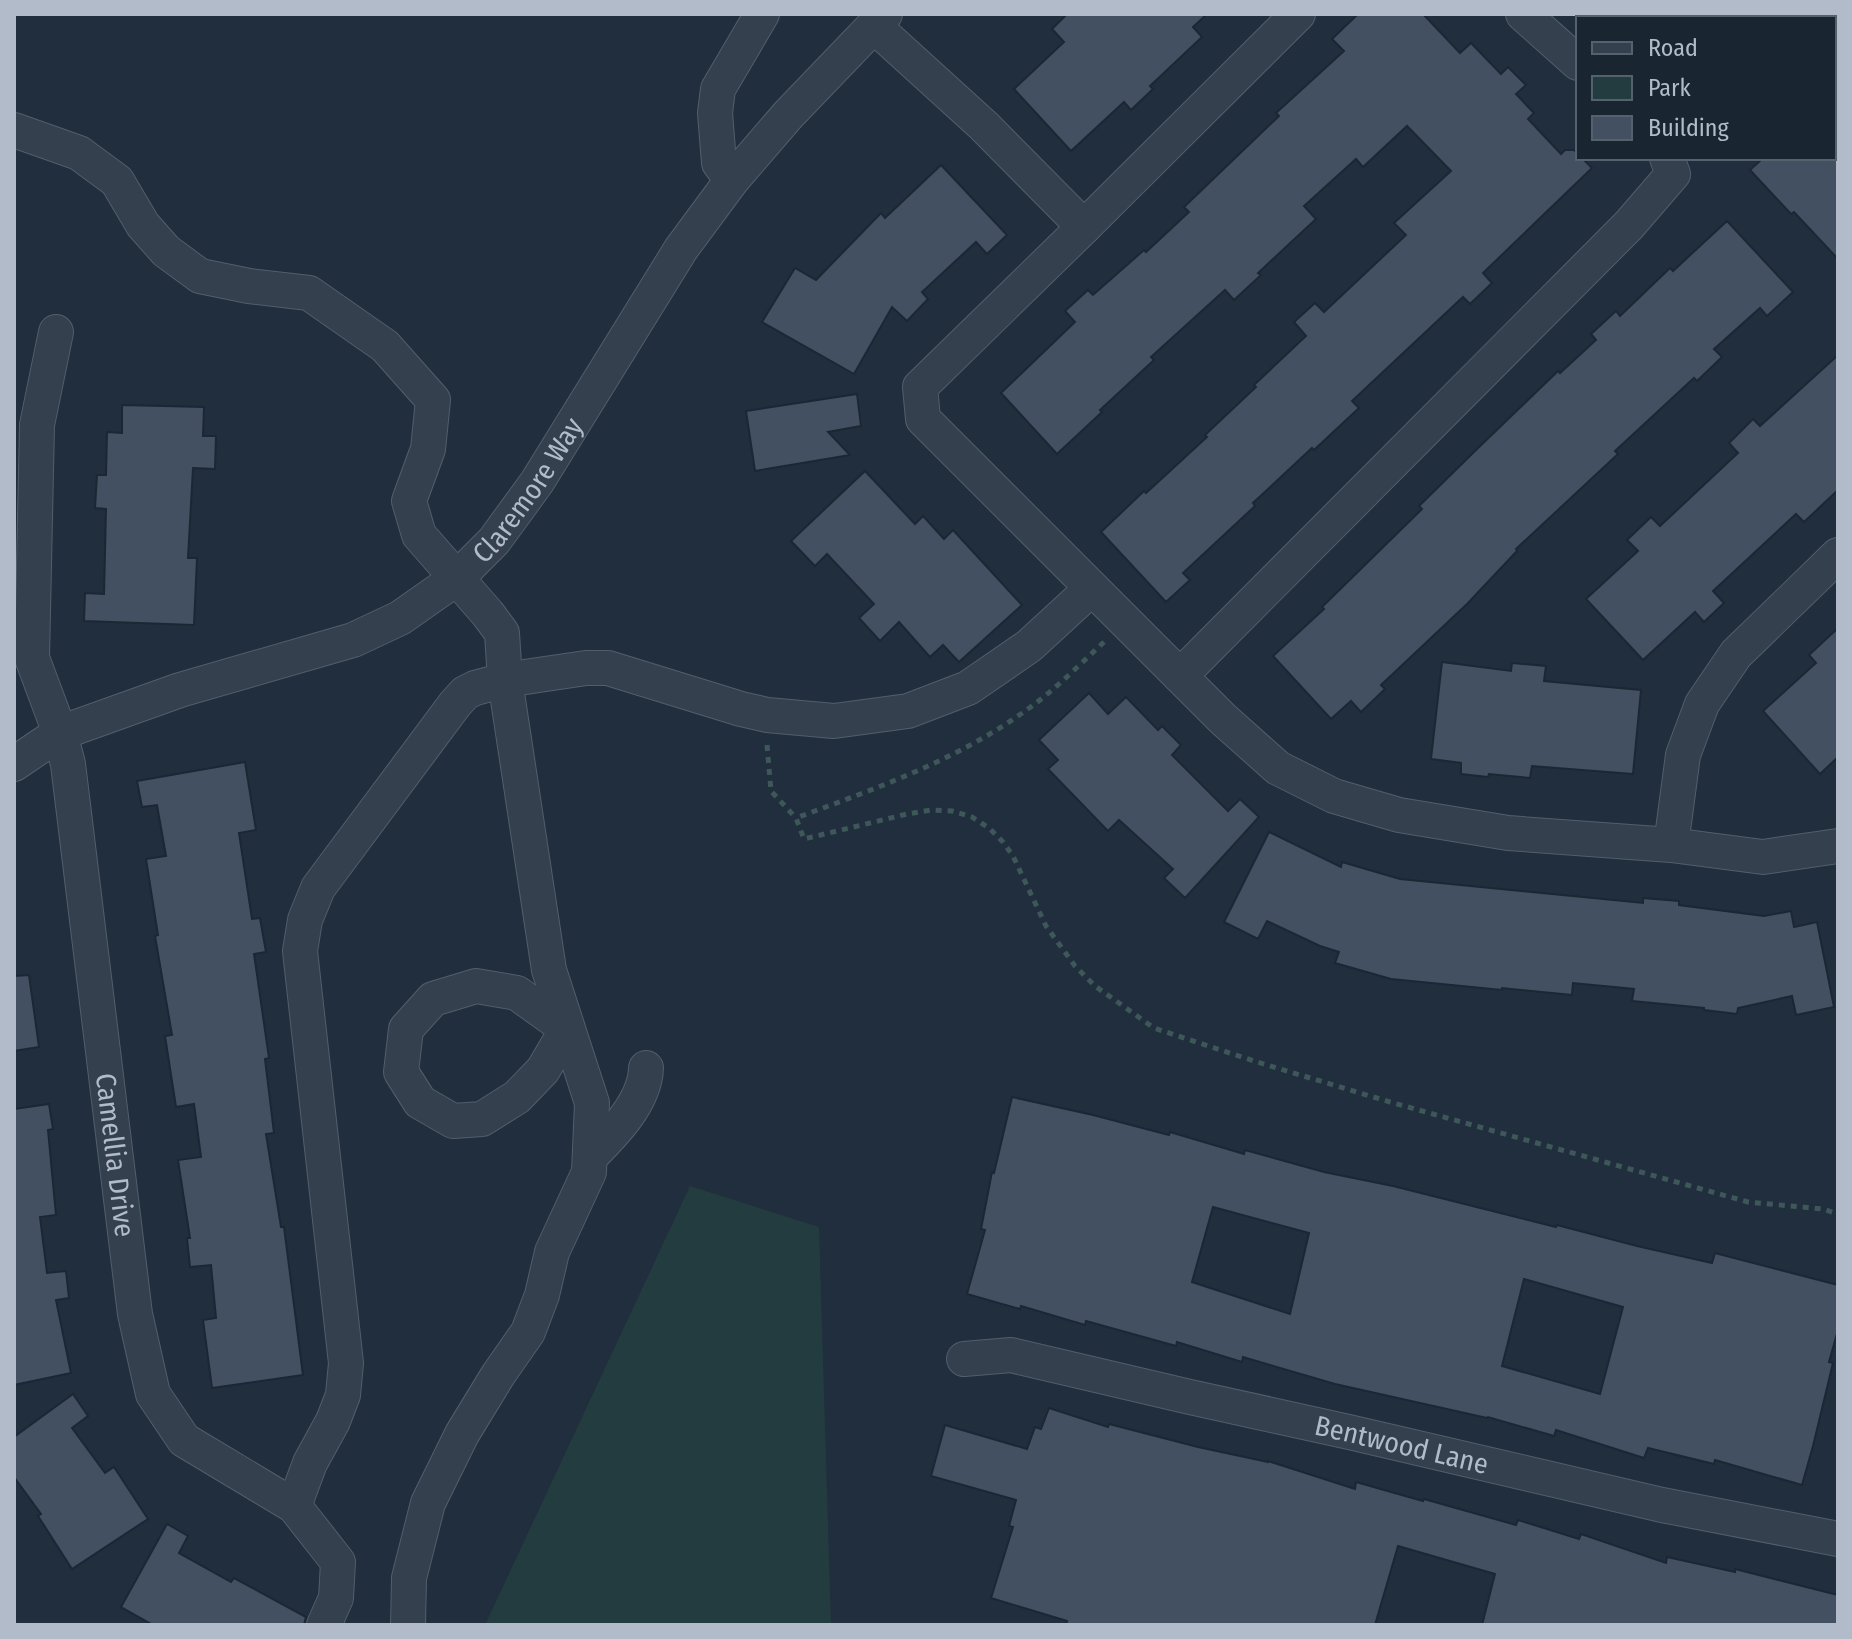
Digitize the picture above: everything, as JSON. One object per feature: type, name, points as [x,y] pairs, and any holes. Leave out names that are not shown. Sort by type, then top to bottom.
[{"type":"street","points":[[732,180],[719,163],[715,134],[718,89],[762,14]]},
{"type":"street","points":[[1298,14],[920,387],[923,419],[1223,719],[1278,768],[1334,796],[1399,815],[1508,833],[1671,845],[1763,857],[1838,846]]},
{"type":"street","points":[[1523,14],[1576,61]]},
{"type":"street","points":[[880,20],[1084,227]]},
{"type":"street","name":"Claremore Way","points":[[14,764],[60,733],[180,690],[353,640],[400,618],[457,578],[494,541],[537,482],[681,249],[732,180],[788,115],[880,20]]},
{"type":"street","points":[[14,130],[79,153],[117,181],[143,225],[166,251],[200,276],[309,293],[385,346],[433,400],[428,449],[409,501],[419,535],[502,633],[505,680],[549,970],[592,1103],[589,1172],[552,1252],[542,1295],[528,1332],[462,1434],[428,1503],[409,1578],[408,1625]]},
{"type":"street","points":[[1180,676],[1629,225],[1673,174],[1668,160]]},
{"type":"street","name":"Camellia Drive","points":[[56,332],[37,425],[32,658],[68,764],[135,1314],[153,1394],[184,1440],[294,1506]]},
{"type":"street","points":[[1671,845],[1683,755],[1702,704],[1736,654],[1838,555]]},
{"type":"street","points":[[324,1625],[336,1598],[338,1562],[294,1506],[310,1463],[343,1395],[346,1363],[300,951],[305,920],[318,888],[455,704],[475,688],[505,680],[586,668],[608,668],[762,714],[834,721],[908,711],[968,688],[1029,646],[1091,589]]},
{"type":"street","points":[[476,986],[517,993],[567,1029],[543,1070],[526,1088],[482,1119],[453,1121],[431,1109],[420,1102],[401,1072],[406,1029],[433,999],[476,986]]},
{"type":"street","points":[[590,1157],[615,1133],[633,1106],[646,1078],[646,1068]]},
{"type":"street","name":"Bentwood Lane","points":[[964,1359],[1011,1355],[1662,1505],[1838,1539]]},
{"type":"path","points":[[796,818],[932,766],[994,731],[1027,711],[1125,622]]},
{"type":"path","points":[[762,714],[771,791],[796,818],[804,839],[931,810],[952,811],[972,817],[989,828],[1013,856],[1046,926],[1075,966],[1095,986],[1154,1028],[1390,1102],[1748,1202],[1823,1209],[1838,1214]]},
{"type":"green space","points":[[690,1186],[819,1227],[831,1625],[485,1625]]},
{"type":"building","points":[[1067,14],[1207,14],[1193,27],[1202,37],[1150,86],[1153,89],[1131,110],[1124,102],[1071,151],[1014,89],[1064,42],[1052,29]]},
{"type":"building","points":[[1358,14],[1423,14],[1460,53],[1471,43],[1501,74],[1508,67],[1526,85],[1516,94],[1534,113],[1528,119],[1561,154],[1565,150],[1574,150],[1576,160],[1584,160],[1592,168],[1483,273],[1492,283],[1470,304],[1463,297],[1352,401],[1359,408],[1253,503],[1255,506],[1183,573],[1190,580],[1166,602],[1101,532],[1207,437],[1205,435],[1256,387],[1254,385],[1306,336],[1294,322],[1315,303],[1324,312],[1406,235],[1394,223],[1451,171],[1407,126],[1363,167],[1356,159],[1304,206],[1316,219],[1258,273],[1261,275],[1234,300],[1225,290],[1151,357],[1154,360],[1057,454],[1001,393],[1075,322],[1065,311],[1088,290],[1093,295],[1189,212],[1184,207],[1279,116],[1276,113],[1344,51],[1332,39]]},
{"type":"building","points":[[1838,158],[1838,259],[1794,212],[1791,214],[1750,170],[1761,160]]},
{"type":"building","points":[[941,165],[1007,235],[987,254],[976,242],[922,292],[928,299],[907,321],[892,307],[854,374],[762,322],[795,268],[816,280],[881,213],[885,218]]},
{"type":"building","points":[[1727,221],[1793,292],[1767,316],[1760,308],[1714,349],[1722,357],[1697,381],[1694,378],[1615,451],[1618,454],[1516,549],[1467,604],[1381,685],[1385,689],[1361,712],[1351,701],[1331,719],[1273,656],[1324,609],[1322,607],[1422,509],[1419,506],[1476,450],[1558,371],[1560,373],[1596,340],[1591,334],[1616,311],[1620,316],[1670,268],[1673,271]]},
{"type":"building","points":[[1838,355],[1838,490],[1804,522],[1796,514],[1713,591],[1724,603],[1704,622],[1695,612],[1643,660],[1586,599],[1638,551],[1627,540],[1651,517],[1660,526],[1738,453],[1729,443],[1753,419],[1760,426]]},
{"type":"building","points":[[857,394],[861,426],[828,432],[850,455],[755,471],[746,411]]},
{"type":"building","points":[[122,405],[204,407],[203,436],[216,436],[215,469],[193,468],[188,558],[197,558],[194,625],[84,621],[85,593],[104,594],[106,509],[95,508],[97,475],[106,475],[107,432],[122,433]]},
{"type":"building","points":[[865,471],[915,524],[923,516],[944,539],[953,530],[1022,605],[959,662],[943,645],[930,657],[899,622],[880,641],[859,618],[874,604],[827,554],[815,566],[791,541]]},
{"type":"building","points":[[1838,628],[1838,757],[1820,774],[1763,711],[1816,663],[1809,655]]},
{"type":"building","points":[[1442,662],[1511,671],[1512,663],[1546,666],[1544,681],[1641,690],[1633,774],[1532,766],[1530,778],[1489,774],[1488,777],[1461,774],[1461,763],[1431,759]]},
{"type":"building","points":[[1089,693],[1108,714],[1126,697],[1158,730],[1162,726],[1181,745],[1172,755],[1228,811],[1240,799],[1259,817],[1185,898],[1164,878],[1173,869],[1119,820],[1108,831],[1048,769],[1058,760],[1039,740]]},
{"type":"building","points":[[245,762],[256,830],[239,833],[252,919],[260,918],[266,952],[254,954],[269,1058],[265,1059],[274,1133],[266,1134],[281,1227],[284,1227],[303,1375],[212,1388],[203,1320],[216,1318],[211,1265],[190,1267],[187,1238],[190,1238],[178,1160],[201,1157],[194,1104],[176,1107],[165,1036],[172,1035],[146,859],[166,856],[157,805],[142,807],[137,781]]},
{"type":"building","points":[[1269,832],[1341,867],[1342,862],[1400,879],[1643,903],[1643,898],[1679,901],[1679,905],[1764,916],[1791,911],[1794,927],[1817,922],[1834,1007],[1796,1015],[1792,996],[1738,1008],[1737,1014],[1632,1001],[1634,989],[1573,983],[1572,995],[1502,990],[1391,979],[1335,963],[1339,952],[1267,921],[1258,939],[1224,922]]},
{"type":"building","points":[[29,975],[39,1047],[14,1051],[14,976]]},
{"type":"building","points":[[1012,1097],[1169,1135],[1170,1132],[1244,1154],[1245,1150],[1324,1172],[1637,1246],[1712,1263],[1715,1253],[1838,1285],[1838,1330],[1829,1362],[1833,1363],[1802,1485],[1715,1460],[1714,1464],[1648,1448],[1644,1458],[1556,1430],[1554,1436],[1488,1417],[1335,1384],[1243,1357],[1242,1362],[1177,1342],[1176,1346],[1086,1321],[1085,1325],[967,1294],[985,1230],[981,1229]],"holes":[[[1213,1207],[1309,1233],[1290,1314],[1192,1282]],[[1524,1279],[1623,1307],[1600,1394],[1502,1366]]]},
{"type":"building","points":[[49,1104],[53,1129],[48,1130],[56,1215],[40,1217],[47,1273],[66,1271],[69,1298],[56,1300],[71,1373],[14,1385],[14,1109]]},
{"type":"building","points":[[73,1394],[88,1416],[72,1428],[105,1473],[114,1467],[148,1519],[72,1569],[38,1516],[41,1514],[14,1477],[14,1437]]},
{"type":"building","points":[[1049,1408],[1108,1427],[1109,1424],[1268,1461],[1355,1489],[1356,1482],[1516,1525],[1518,1520],[1579,1539],[1581,1534],[1666,1563],[1667,1557],[1735,1572],[1735,1569],[1838,1595],[1838,1625],[1482,1625],[1495,1574],[1398,1546],[1375,1625],[1066,1625],[1067,1621],[991,1598],[1013,1527],[1009,1526],[1016,1500],[931,1476],[945,1425],[1027,1449],[1035,1427],[1041,1429]]},
{"type":"building","points":[[167,1524],[188,1536],[179,1553],[231,1582],[234,1578],[306,1617],[304,1625],[153,1625],[121,1607]]}]
